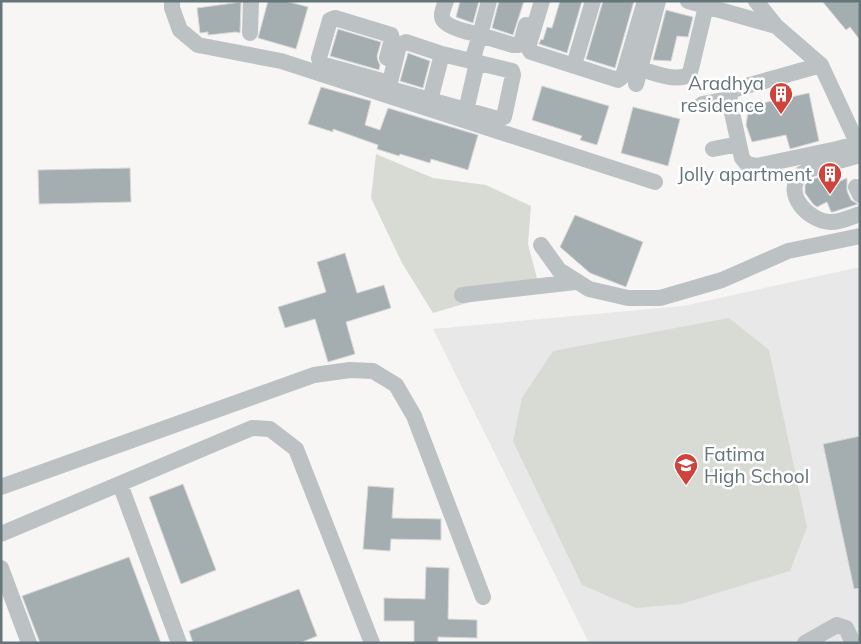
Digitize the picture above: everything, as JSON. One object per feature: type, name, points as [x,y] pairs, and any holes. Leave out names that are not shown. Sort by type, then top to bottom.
[{"type":"street","points":[[172,1],[172,8],[180,30],[198,45],[280,61],[380,86]]},
{"type":"street","points":[[250,33],[251,1]]},
{"type":"street","points":[[446,1],[442,13],[443,20],[448,25],[513,45],[518,45],[521,42],[532,1]]},
{"type":"street","points":[[465,115],[480,35],[489,1]]},
{"type":"street","points":[[542,1],[529,49],[532,52],[618,80],[621,79],[645,1]]},
{"type":"street","points":[[574,65],[593,1]]},
{"type":"street","points":[[658,1],[638,76],[686,78],[690,73],[706,6]]},
{"type":"street","points":[[688,1],[776,26]]},
{"type":"street","points":[[756,1],[776,26],[821,65],[859,148]]},
{"type":"street","points":[[380,86],[392,39],[391,36],[332,18],[319,58],[321,64],[380,86],[429,104],[655,182]]},
{"type":"street","points":[[429,104],[394,90],[391,86],[390,82],[399,45],[406,42],[442,54],[512,71],[513,75],[504,117],[498,119],[465,115]]},
{"type":"street","points":[[429,104],[442,54]]},
{"type":"street","points":[[821,65],[732,90],[729,99],[742,158],[747,164],[757,166],[837,150],[859,148]]},
{"type":"street","points":[[702,104],[729,99]]},
{"type":"street","points":[[713,149],[739,144]]},
{"type":"street","points":[[859,148],[803,173],[797,181],[795,191],[799,205],[803,210],[824,221],[833,222],[860,214]]},
{"type":"street","points":[[541,245],[559,270],[575,282],[589,289],[628,298],[660,298],[722,280],[788,251],[860,236]]},
{"type":"street","points":[[462,295],[575,282]]},
{"type":"street","points":[[1,487],[314,375],[350,370],[373,371],[396,385],[414,416],[483,597]]},
{"type":"street","points":[[1,534],[252,428],[270,429],[296,449],[372,643]]},
{"type":"street","points":[[120,484],[179,643]]},
{"type":"street","points":[[1,568],[29,643]]},
{"type":"street","points":[[805,643],[837,625],[846,628],[853,643]]},
{"type":"shaded area","points":[[376,154],[433,178],[486,185],[531,206],[528,244],[538,282],[433,313],[402,263],[371,198]]},
{"type":"shaded area","name":"Fatima High School","points":[[860,267],[860,643],[589,643],[433,329],[683,306]]},
{"type":"shaded area","points":[[729,318],[769,350],[807,527],[790,571],[681,604],[636,608],[582,585],[513,441],[522,398],[553,351]]},
{"type":"building","points":[[268,1],[286,1],[308,7],[296,49],[258,38]]},
{"type":"building","points":[[460,1],[479,1],[473,23],[456,17]]},
{"type":"building","points":[[499,1],[524,1],[513,35],[492,28]]},
{"type":"building","points":[[560,1],[582,1],[567,53],[539,44],[541,39],[543,40],[547,27],[552,28]]},
{"type":"building","points":[[603,1],[634,1],[615,68],[586,59]]},
{"type":"building","points":[[822,1],[860,1],[860,40],[850,27],[846,30]]},
{"type":"building","points":[[241,2],[240,33],[208,35],[208,32],[200,33],[197,8]]},
{"type":"building","points":[[666,10],[693,17],[688,37],[677,36],[671,61],[653,60]]},
{"type":"building","points":[[338,29],[381,42],[377,56],[380,65],[379,70],[330,56]]},
{"type":"building","points":[[408,53],[430,61],[423,88],[400,81]]},
{"type":"building","points":[[542,86],[609,106],[597,145],[580,140],[582,136],[532,120]]},
{"type":"building","points":[[321,87],[371,101],[365,125],[380,130],[388,108],[478,135],[468,170],[431,159],[430,163],[400,154],[399,156],[377,149],[378,145],[333,129],[333,132],[308,124]]},
{"type":"building","name":"Aradhya residence","points":[[809,93],[819,141],[790,149],[786,135],[752,142],[746,125],[749,106]]},
{"type":"building","points":[[633,107],[680,119],[668,166],[621,153]]},
{"type":"building","points":[[130,168],[131,202],[39,204],[38,170]]},
{"type":"building","name":"Jolly apartment","points":[[822,176],[827,187],[847,178],[847,191],[851,200],[858,204],[831,212],[827,202],[817,207],[813,204],[805,193],[805,185],[809,181]]},
{"type":"building","points":[[575,215],[643,242],[626,287],[590,273],[560,247]]},
{"type":"building","points":[[345,253],[357,293],[384,285],[391,308],[346,322],[355,354],[328,362],[315,319],[285,328],[278,307],[326,292],[317,262]]},
{"type":"building","points":[[860,436],[860,588],[854,589],[823,444]]},
{"type":"building","points":[[183,484],[216,570],[181,584],[149,497]]},
{"type":"building","points":[[368,486],[394,488],[392,518],[441,519],[441,540],[391,539],[390,551],[363,549]]},
{"type":"building","points":[[129,557],[161,643],[40,643],[22,596]]},
{"type":"building","points":[[426,567],[449,568],[448,619],[477,620],[477,638],[438,637],[438,643],[414,643],[414,621],[384,621],[384,598],[425,599]]},
{"type":"building","points":[[299,589],[317,636],[300,643],[193,643],[189,631]]},
{"type":"place","name":"Aradhya residence","points":[[781,115]]},
{"type":"place","name":"Jolly apartment","points":[[830,195]]},
{"type":"place","name":"Fatima High School","points":[[686,486]]}]
